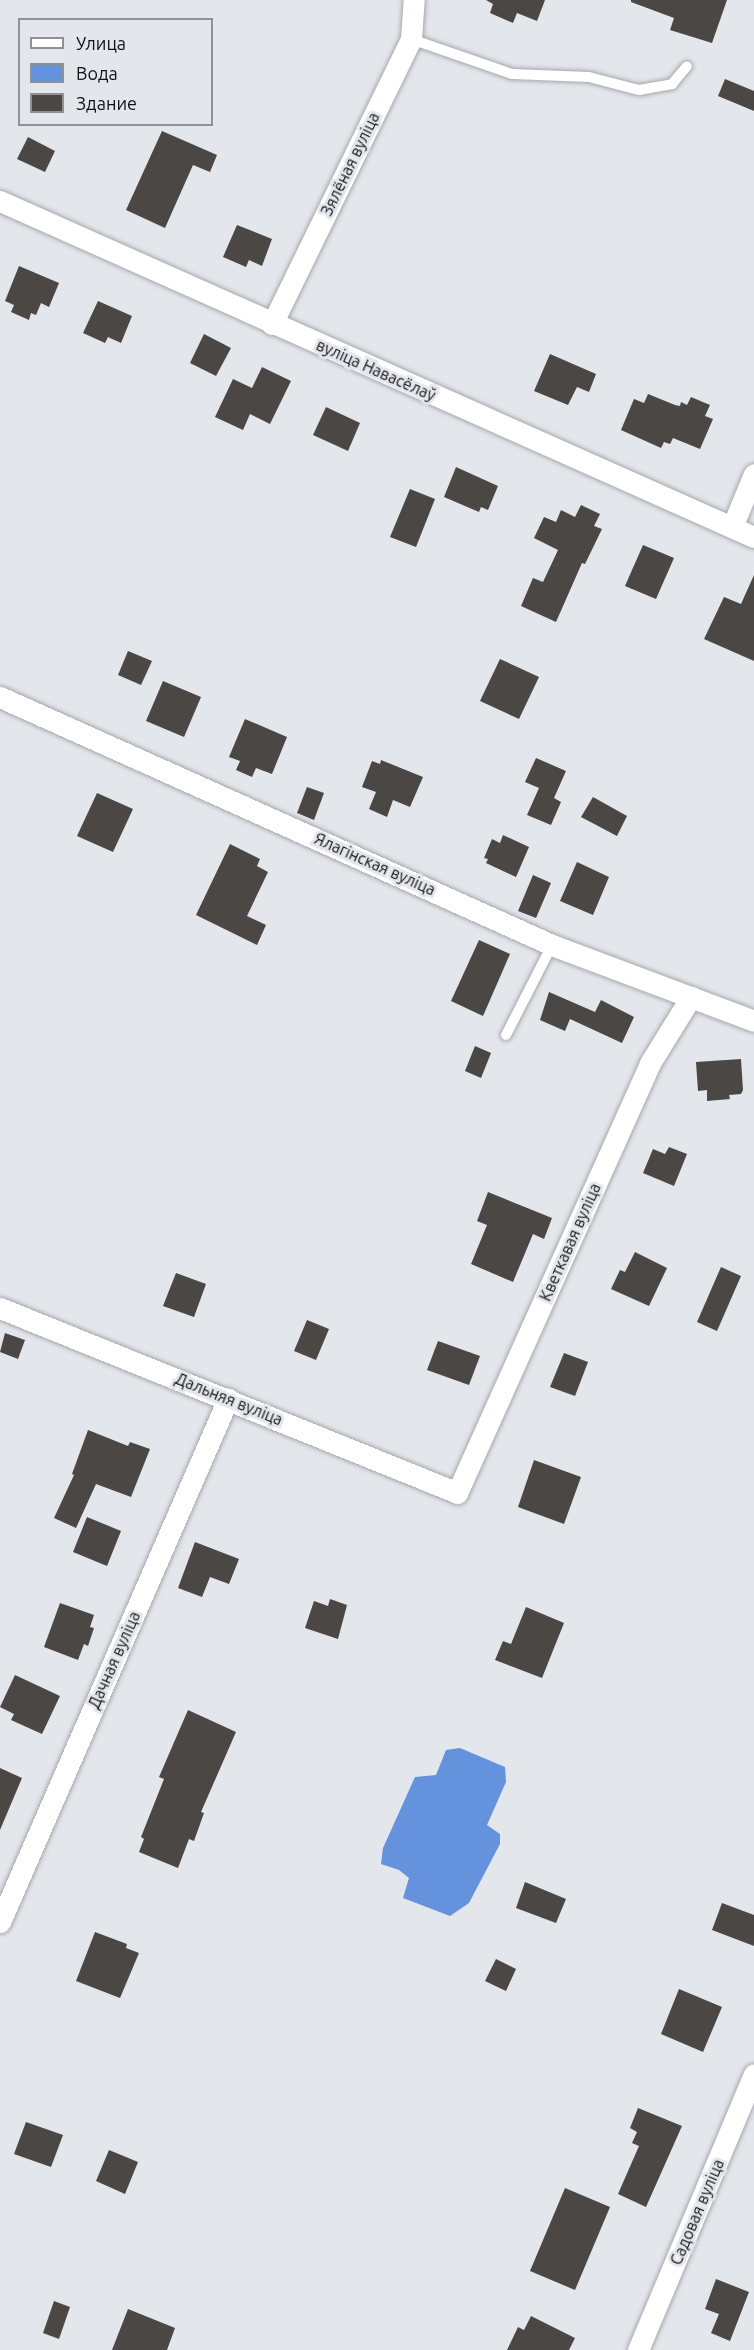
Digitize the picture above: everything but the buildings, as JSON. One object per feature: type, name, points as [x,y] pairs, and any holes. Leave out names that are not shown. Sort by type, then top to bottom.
[{"type":"street","name":"Зялёная вуліца","points":[[272,324],[411,39],[414,0]]},
{"type":"street","name":"вуліца Навасёлаў","points":[[0,201],[754,537]]},
{"type":"street","points":[[732,527],[754,474]]},
{"type":"street","name":"Ялагінская вуліца","points":[[0,697],[552,945],[754,1021]]},
{"type":"street","name":"Кветкавая вуліца","points":[[457,1493],[650,1063],[691,997]]},
{"type":"street","name":"Дальняя вуліца","points":[[0,1308],[457,1493]]},
{"type":"street","name":"Дачная вуліца","points":[[0,1922],[228,1399]]},
{"type":"street","name":"Садовая вуліца","points":[[638,2350],[754,2074]]},
{"type":"lane","points":[[411,39],[512,74],[589,77],[639,90],[672,84],[687,66]]},
{"type":"lane","points":[[506,1035],[552,945]]},
{"type":"water","points":[[460,1748],[505,1767],[506,1782],[487,1825],[500,1834],[500,1844],[469,1903],[450,1916],[403,1898],[409,1878],[399,1870],[381,1864],[383,1848],[415,1777],[436,1775],[446,1750]]}]
